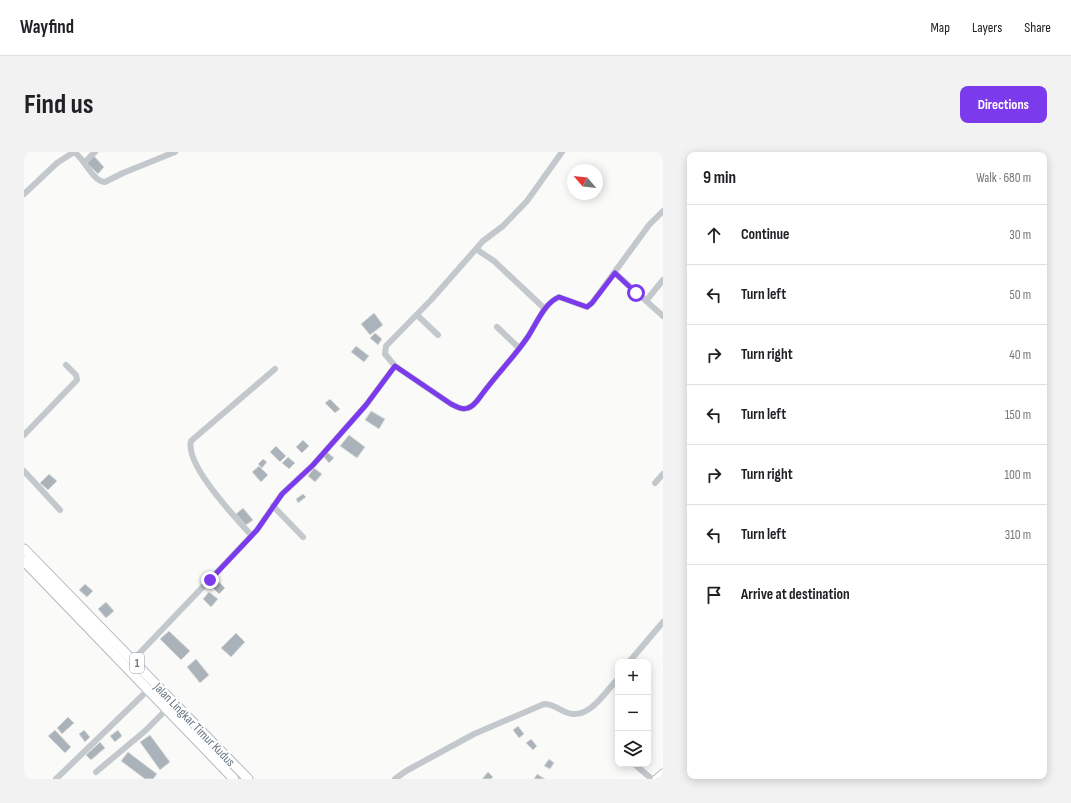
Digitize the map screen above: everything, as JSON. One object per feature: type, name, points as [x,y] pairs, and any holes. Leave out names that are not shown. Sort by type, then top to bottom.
[{"type":"highway","name":"Jalan Lingkar Timur Kudus","points":[[24,549],[248,779]]},
{"type":"highway","name":"Jalan Lingkar Timur Kudus","points":[[24,561],[234,779]]},
{"type":"main road","points":[[656,779],[663,773]]},
{"type":"street","points":[[24,194],[57,163],[74,152],[85,162],[97,177],[105,182],[175,152]]},
{"type":"street","points":[[85,162],[95,152]]},
{"type":"street","points":[[562,152],[527,201],[503,226],[476,249],[417,315],[386,346],[385,354],[395,366],[451,404],[461,408],[469,408],[475,404],[495,376],[519,348],[545,309],[554,299],[559,297],[587,307],[592,303],[649,225],[663,211]]},
{"type":"street","points":[[476,249],[494,261],[545,309]]},
{"type":"street","points":[[615,273],[663,316]]},
{"type":"street","points":[[646,301],[663,280]]},
{"type":"street","points":[[417,315],[438,335]]},
{"type":"street","points":[[497,327],[519,348]]},
{"type":"street","points":[[24,435],[77,380],[76,375],[66,365]]},
{"type":"street","points":[[133,660],[251,535],[282,494],[313,465],[366,405],[395,366]]},
{"type":"street","points":[[251,535],[201,473],[189,448],[191,441],[275,369]]},
{"type":"street","points":[[24,471],[60,510]]},
{"type":"street","points":[[655,483],[663,474]]},
{"type":"street","points":[[273,506],[303,537]]},
{"type":"street","points":[[631,659],[663,622]]},
{"type":"street","points":[[395,779],[406,771],[474,734],[544,704],[550,704],[574,714],[590,709],[615,682]]},
{"type":"street","points":[[56,779],[148,690]]},
{"type":"street","points":[[96,772],[145,731],[167,709]]},
{"type":"street","points":[[638,767],[652,779]]},
{"type":"building","points":[[94,156],[104,167],[98,174],[87,163]]},
{"type":"building","points":[[374,313],[383,325],[370,335],[361,324]]},
{"type":"building","points":[[375,333],[382,339],[378,345],[370,338]]},
{"type":"building","points":[[356,346],[369,356],[364,362],[351,352]]},
{"type":"building","points":[[330,399],[340,409],[335,413],[325,403]]},
{"type":"building","points":[[371,411],[385,419],[379,429],[365,420]]},
{"type":"building","points":[[349,435],[365,447],[357,458],[340,446]]},
{"type":"building","points":[[303,440],[309,446],[302,453],[296,447]]},
{"type":"building","points":[[276,446],[286,456],[280,462],[270,452]]},
{"type":"building","points":[[327,452],[334,458],[329,463],[323,456]]},
{"type":"building","points":[[288,457],[295,463],[289,469],[282,463]]},
{"type":"building","points":[[263,459],[267,462],[262,468],[258,464]]},
{"type":"building","points":[[259,466],[268,475],[261,482],[252,472]]},
{"type":"building","points":[[314,468],[322,474],[315,482],[308,476]]},
{"type":"building","points":[[49,474],[57,481],[48,490],[40,483]]},
{"type":"building","points":[[303,494],[306,497],[298,503],[296,499]]},
{"type":"building","points":[[243,508],[253,520],[246,525],[236,514]]},
{"type":"building","points":[[216,579],[225,588],[219,594],[210,585]]},
{"type":"building","points":[[85,584],[93,591],[87,597],[79,590]]},
{"type":"building","points":[[209,592],[218,599],[211,607],[203,599]]},
{"type":"building","points":[[106,602],[114,611],[106,618],[98,609]]},
{"type":"building","points":[[169,631],[190,651],[181,660],[160,639]]},
{"type":"building","points":[[236,633],[245,642],[231,657],[221,648]]},
{"type":"building","points":[[196,659],[209,675],[200,683],[187,667]]},
{"type":"building","points":[[68,717],[74,723],[62,734],[57,728]]},
{"type":"building","points":[[518,726],[524,734],[519,738],[513,730]]},
{"type":"building","points":[[55,730],[71,747],[65,753],[48,736]]},
{"type":"building","points":[[84,730],[90,737],[85,742],[79,734]]},
{"type":"building","points":[[118,730],[122,736],[115,742],[110,736]]},
{"type":"building","points":[[150,735],[170,762],[160,770],[140,742]]},
{"type":"building","points":[[531,739],[537,746],[533,750],[526,743]]},
{"type":"building","points":[[100,742],[105,748],[91,760],[86,755]]},
{"type":"building","points":[[128,752],[157,774],[153,779],[145,779],[121,761]]},
{"type":"building","points":[[549,759],[554,763],[550,769],[544,766]]},
{"type":"building","points":[[488,772],[493,777],[491,779],[482,779]]},
{"type":"building","points":[[537,774],[545,779],[534,779]]},
{"type":"route","points":[[210,580],[241,545],[257,530],[282,494],[304,475],[343,432],[366,405],[395,366],[451,404],[461,408],[469,408],[475,404],[495,376],[526,339],[545,309],[554,299],[559,297],[587,307],[592,303],[615,273],[636,293]]}]
